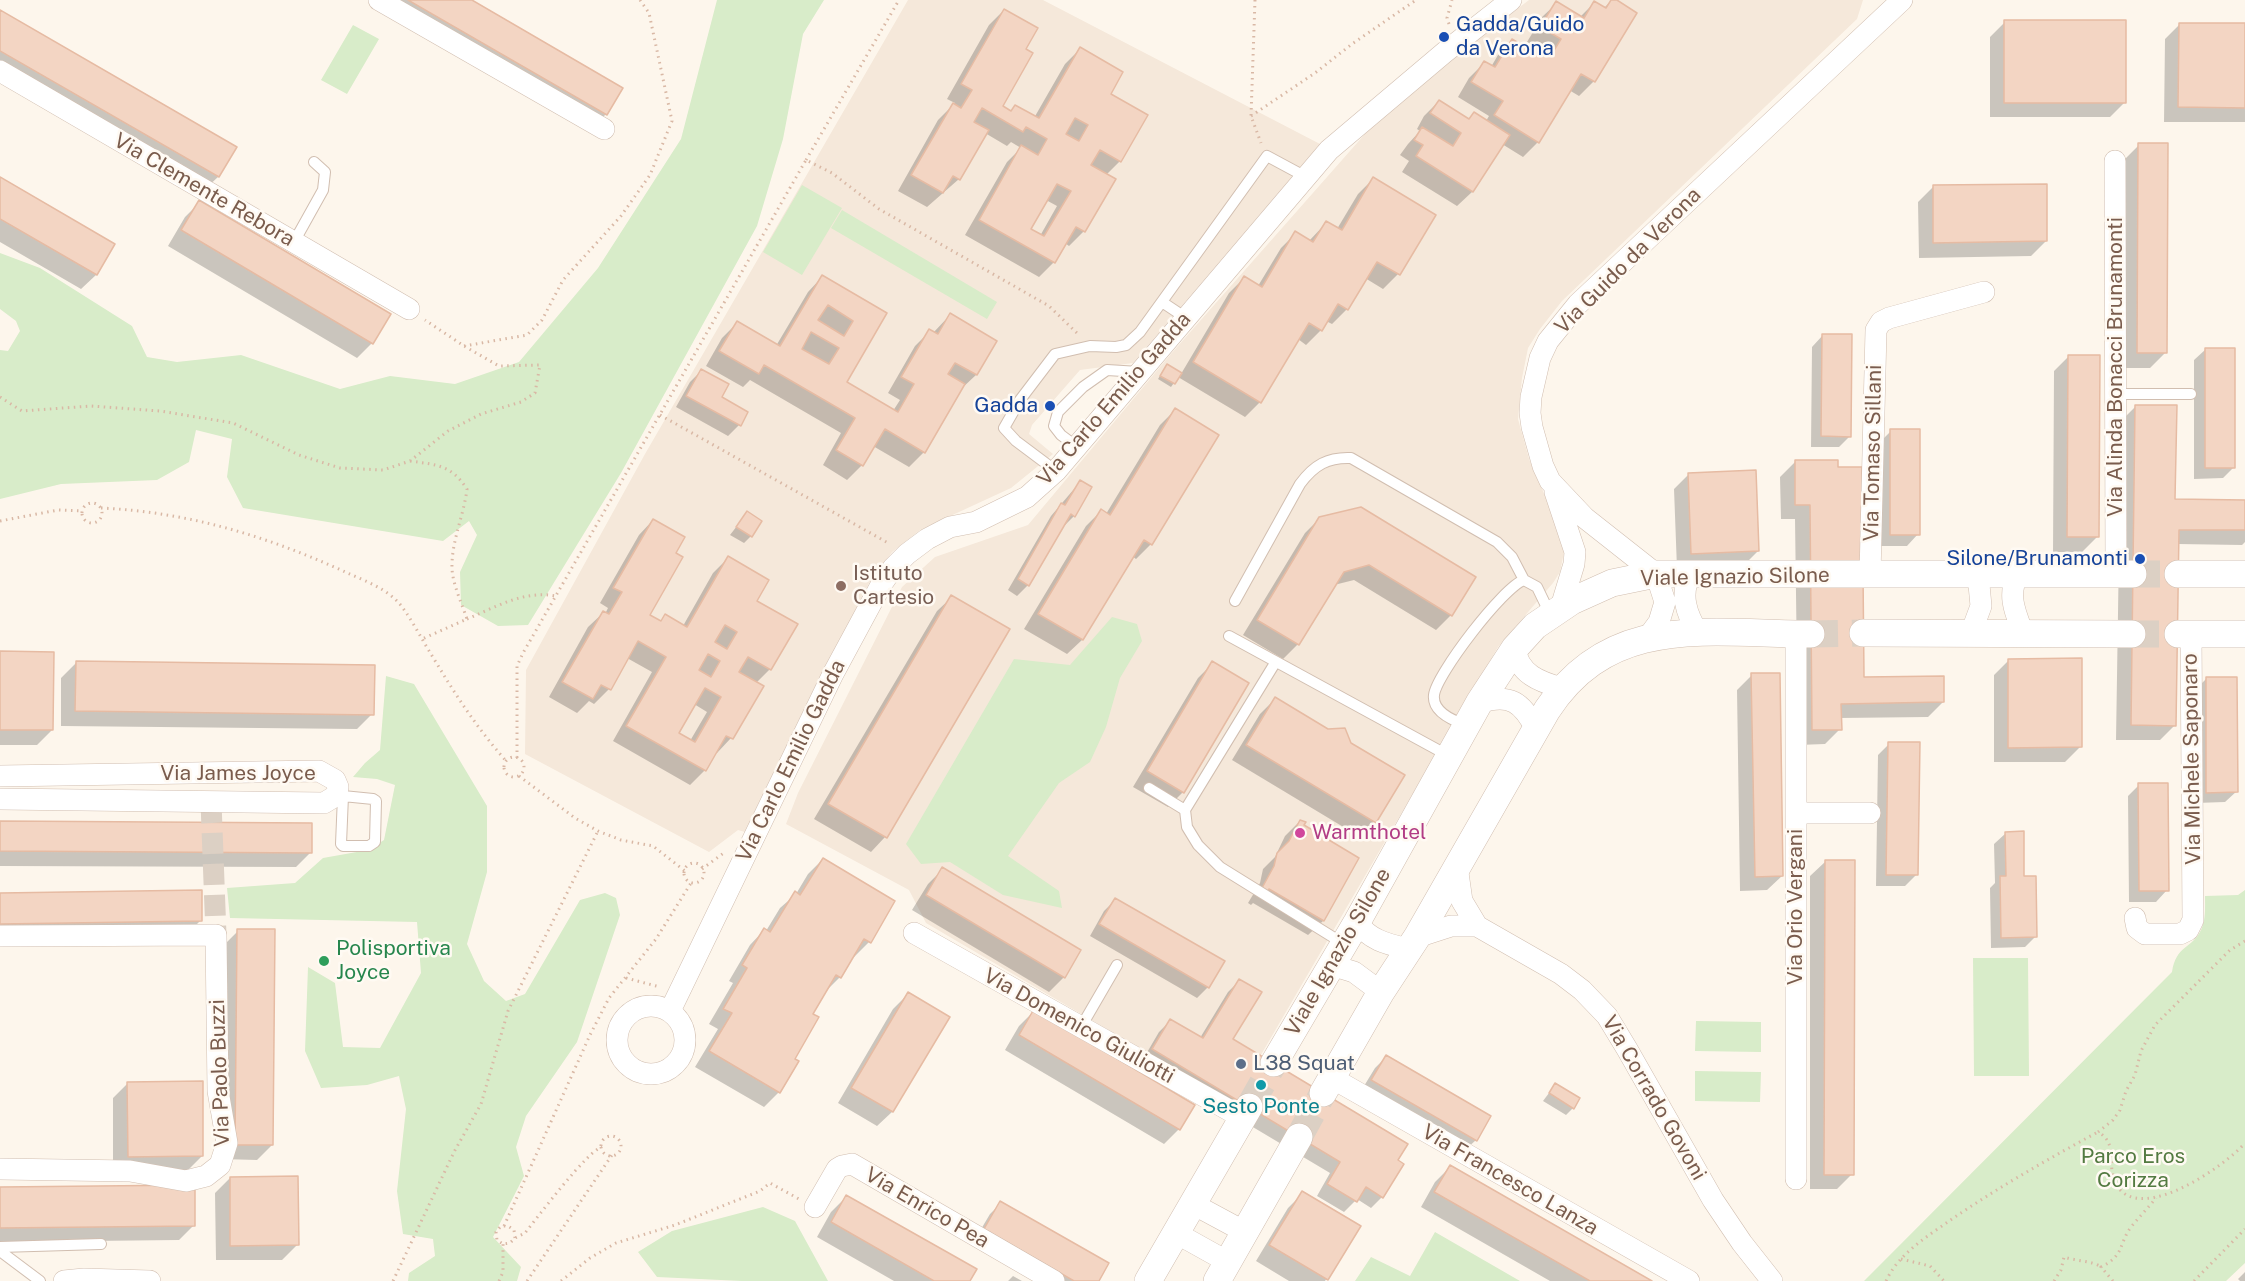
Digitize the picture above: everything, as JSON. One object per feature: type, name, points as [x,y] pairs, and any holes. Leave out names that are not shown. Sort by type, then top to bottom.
[{"type":"street","points":[[379,0],[604,129]]},
{"type":"street","name":"Via Carlo Emilio Gadda","points":[[670,1011],[833,674],[881,585],[893,568],[927,539],[950,527],[976,522],[1003,511],[1026,498],[1056,471],[1142,373],[1329,150],[1445,52],[1511,0]]},
{"type":"street","name":"Via Guido da Verona","points":[[1867,34],[1882,0]]},
{"type":"street","name":"Via Guido da Verona","points":[[1656,574],[1579,512],[1550,481],[1543,466],[1530,413],[1535,373],[1548,341],[1578,304],[1902,0]]},
{"type":"street","name":"Via Clemente Rebora","points":[[0,71],[409,309]]},
{"type":"street","name":"Via Alinda Bonacci Brunamonti","points":[[2115,161],[2116,394],[2124,574]]},
{"type":"street","name":"Via Tomaso Sillani","points":[[1870,575],[1876,330],[1881,322],[1889,318],[1983,292]]},
{"type":"street","points":[[1550,481],[1562,508],[1575,552],[1574,564],[1556,611]]},
{"type":"street","points":[[1648,637],[1659,622],[1665,602],[1656,574]]},
{"type":"street","name":"Viale Ignazio Silone","points":[[1274,1063],[1473,714],[1515,648],[1529,632],[1556,611],[1589,592],[1612,583],[1656,574],[2124,574]]},
{"type":"street","points":[[1690,574],[1685,585],[1684,597],[1690,620],[1698,633]]},
{"type":"street","points":[[1971,633],[1981,606],[1978,574]]},
{"type":"street","points":[[2018,574],[2013,586],[2012,599],[2023,633]]},
{"type":"street","points":[[2178,574],[2245,574]]},
{"type":"street","points":[[1328,1086],[1381,992],[1562,688],[1593,660],[1629,642],[1648,637],[1698,633],[1804,634]]},
{"type":"street","points":[[1863,633],[2132,634]]},
{"type":"street","name":"Via Orio Vergani","points":[[1796,1179],[1796,813],[1804,634]]},
{"type":"street","points":[[2184,634],[2245,634]]},
{"type":"street","name":"Via Michele Saponaro","points":[[2136,918],[2137,928],[2142,933],[2181,934],[2193,920],[2184,634]]},
{"type":"street","points":[[1515,648],[1520,665],[1529,675],[1562,688]]},
{"type":"street","points":[[1473,714],[1497,698],[1514,701],[1526,711],[1536,729]]},
{"type":"street","name":"Via James Joyce","points":[[0,776],[319,771],[335,780],[340,795],[324,803],[0,799]]},
{"type":"street","points":[[1796,813],[1869,813]]},
{"type":"street","name":"Via Corrado Govoni","points":[[1457,866],[1462,902],[1477,926],[1561,974],[1598,1005],[1628,1049],[1713,1200],[1742,1243],[1772,1281]]},
{"type":"street","points":[[1381,992],[1354,972],[1344,943],[1363,931],[1373,938],[1412,943],[1451,926],[1477,926]]},
{"type":"street","name":"Via Domenico Giuliotti","points":[[915,933],[1081,1027],[1246,1113]]},
{"type":"street","name":"Via Paolo Buzzi","points":[[0,936],[216,935],[218,1091],[227,1143],[220,1166],[206,1176],[186,1181],[130,1171],[0,1169]]},
{"type":"street","name":"Via Francesco Lanza","points":[[1328,1086],[1689,1281]]},
{"type":"street","points":[[1148,1281],[1246,1113]]},
{"type":"street","points":[[1176,1233],[1222,1272],[1299,1137]]},
{"type":"street","name":"Via Enrico Pea","points":[[815,1208],[837,1169],[852,1164],[1054,1281]]},
{"type":"street","points":[[1192,1204],[1245,1232]]},
{"type":"street","points":[[64,1281],[84,1279],[150,1281]]},
{"type":"lane","points":[[1056,471],[1016,441],[1004,428],[1020,400],[1055,354],[1090,346],[1126,345],[1140,332],[1267,156],[1306,177]]},
{"type":"lane","points":[[294,242],[323,190],[325,172],[314,162]]},
{"type":"lane","points":[[1162,302],[1186,318]]},
{"type":"lane","points":[[1077,447],[1061,435],[1054,426],[1058,412],[1083,387],[1107,370],[1142,373]]},
{"type":"lane","points":[[2116,394],[2191,394]]},
{"type":"lane","points":[[1235,601],[1304,478],[1318,464],[1338,457],[1351,458],[1488,536],[1512,557],[1524,580],[1537,587],[1556,611]]},
{"type":"lane","points":[[1473,714],[1446,715],[1436,705],[1434,694],[1444,674],[1481,619],[1517,582],[1524,580]]},
{"type":"lane","points":[[1229,636],[1449,756]]},
{"type":"lane","points":[[1275,663],[1185,810],[1187,827],[1198,845],[1220,867],[1344,943]]},
{"type":"lane","points":[[1149,788],[1185,810]]},
{"type":"lane","points":[[340,795],[376,801],[375,842],[373,844],[342,846],[340,795]]},
{"type":"lane","points":[[1081,1027],[1117,965]]},
{"type":"lane","points":[[0,1249],[101,1245]]},
{"type":"lane","points":[[0,1249],[40,1281]]},
{"type":"path","points":[[464,346],[527,335],[542,320],[563,280],[621,216],[650,175],[672,121],[649,14],[640,0]]},
{"type":"path","points":[[517,758],[517,666],[899,0]]},
{"type":"path","points":[[1255,0],[1251,116],[1267,156]]},
{"type":"path","points":[[1251,116],[1416,0]]},
{"type":"path","points":[[806,160],[832,173],[879,209],[1049,306],[1090,346]]},
{"type":"path","points":[[0,398],[22,411],[91,406],[160,411],[233,423],[299,455],[340,468],[383,470],[411,461],[448,430],[481,414],[521,402],[535,393],[540,365],[500,366],[464,346],[409,309]]},
{"type":"path","points":[[660,414],[907,554]]},
{"type":"path","points":[[411,461],[443,466],[457,475],[467,489],[453,552],[452,571],[467,619]]},
{"type":"path","points":[[83,510],[87,505],[93,503],[101,508],[164,513],[213,523],[301,552],[378,587],[398,601],[467,714],[487,741],[507,762]]},
{"type":"path","points":[[83,510],[85,519],[93,522],[101,517],[101,508]]},
{"type":"path","points":[[0,520],[58,510],[83,510]]},
{"type":"path","points":[[422,640],[522,597],[544,594],[556,596]]},
{"type":"path","points":[[519,776],[524,768],[522,762],[517,758],[511,758],[505,768],[507,774],[513,777],[519,776],[575,818],[598,831],[621,840],[653,846],[685,871]]},
{"type":"path","points":[[393,1281],[454,1152],[481,1104],[512,1001],[598,831]]},
{"type":"path","points":[[602,1147],[596,1148],[525,1233],[510,1243],[503,1244],[497,1240],[496,1232],[504,1226],[609,998],[656,939],[692,883],[703,878],[702,869],[694,864],[688,866],[685,871],[685,877],[692,883]]},
{"type":"path","points":[[1886,1281],[1891,1270],[1914,1246],[1991,1192],[2098,1132],[2113,1120],[2120,1110],[2141,1051],[2155,1025],[2230,950],[2245,941]]},
{"type":"path","points":[[626,978],[680,992]]},
{"type":"path","points":[[2098,1132],[2106,1137],[2110,1145],[2113,1175],[2117,1186],[2127,1196],[2141,1199],[2157,1197],[2215,1170],[2235,1155],[2245,1143]]},
{"type":"path","points":[[526,1281],[612,1155],[618,1152],[621,1146],[617,1138],[608,1137],[603,1141],[602,1147],[607,1154],[612,1155]]},
{"type":"path","points":[[561,1281],[590,1258],[616,1243],[675,1225],[760,1191],[770,1183],[815,1208]]},
{"type":"path","points":[[2101,1267],[2111,1262],[2121,1250],[2129,1230],[2157,1197]]},
{"type":"path","points":[[504,1226],[514,1230],[515,1238]]},
{"type":"path","points":[[2194,1281],[2245,1229]]},
{"type":"path","points":[[499,1281],[503,1272],[503,1244]]},
{"type":"path","points":[[2054,1281],[2061,1270],[2064,1257],[2078,1262],[2095,1262],[2114,1281]]},
{"type":"path","points":[[1901,1259],[1930,1266],[1944,1281]]},
{"type":"shaded area","points":[[908,0],[1043,0],[1320,144],[1133,363],[1080,370],[1032,425],[1029,434],[1053,454],[1011,488],[920,530],[892,552],[869,583],[745,832],[738,830],[709,852],[525,754],[526,670],[645,454]]},
{"type":"shaded area","points":[[1529,0],[1863,0],[1857,19],[1562,301],[1528,348],[1518,419],[1529,459],[1565,547],[1560,572],[1498,647],[1233,1103],[926,923],[909,890],[786,824],[798,793],[902,587],[935,557],[1028,525],[1170,355],[1387,109]]},
{"type":"green space","points":[[717,0],[824,0],[803,34],[783,139],[757,226],[621,473],[528,625],[498,626],[461,605],[460,572],[477,535],[469,521],[443,541],[243,508],[227,477],[232,439],[196,430],[189,462],[157,480],[61,484],[0,499],[0,350],[8,351],[20,331],[16,321],[0,309],[0,253],[40,268],[132,326],[147,357],[177,362],[241,355],[340,389],[390,376],[455,384],[519,362],[598,268],[681,139]]},
{"type":"green space","points":[[353,25],[379,39],[347,94],[321,80]]},
{"type":"green space","points":[[802,185],[842,208],[802,275],[763,252]]},
{"type":"green space","points":[[842,210],[997,302],[987,319],[831,228]]},
{"type":"green space","points":[[1112,617],[1137,624],[1142,641],[1120,678],[1106,727],[1090,762],[1059,783],[1008,856],[1059,891],[1062,908],[1003,895],[950,862],[921,864],[906,844],[1014,659],[1070,665]]},
{"type":"green space","points":[[386,676],[414,684],[487,806],[487,872],[467,944],[484,981],[506,1001],[525,994],[580,900],[605,893],[616,898],[620,915],[577,1042],[526,1116],[516,1147],[524,1176],[493,1237],[521,1267],[517,1281],[408,1281],[409,1273],[435,1256],[433,1239],[403,1234],[397,1191],[406,1109],[399,1076],[367,1085],[321,1088],[305,1051],[308,967],[335,983],[343,1047],[380,1048],[421,973],[417,922],[230,918],[227,888],[295,883],[323,858],[368,850],[384,840],[395,785],[377,779],[353,777],[380,750]]},
{"type":"green space","name":"Parco Eros Corizza","points":[[2245,890],[2245,1263],[2226,1281],[1864,1281],[2172,972],[2177,957],[2193,941],[2203,926],[2205,896],[2238,895]]},
{"type":"green space","points":[[1973,958],[2028,958],[2029,1076],[1974,1076]]},
{"type":"green space","points":[[1696,1021],[1761,1022],[1761,1052],[1695,1051]]},
{"type":"green space","points":[[1695,1071],[1761,1072],[1760,1102],[1695,1101]]},
{"type":"green space","points":[[763,1207],[795,1221],[828,1281],[742,1281],[657,1277],[638,1252],[672,1231]]},
{"type":"green space","points":[[1435,1232],[1520,1281],[1355,1281],[1371,1257],[1410,1276]]},
{"type":"building","points":[[408,0],[472,0],[623,88],[607,115]]},
{"type":"building","points":[[1611,0],[1617,0],[1637,13],[1595,82],[1581,74],[1539,143],[1494,115],[1503,101],[1471,82],[1484,61],[1495,67],[1512,39],[1532,51],[1537,42],[1553,52],[1561,39],[1540,27],[1556,1],[1584,18],[1594,1],[1606,8]]},
{"type":"building","points":[[1004,9],[1038,28],[1026,49],[1033,53],[1003,106],[1011,111],[1015,105],[1039,118],[1080,47],[1123,72],[1111,94],[1148,115],[1121,162],[1100,150],[1091,165],[1116,179],[1085,232],[1076,227],[1055,263],[979,220],[1021,145],[1038,155],[1047,139],[1026,127],[1023,132],[982,108],[974,122],[989,130],[960,180],[953,176],[943,193],[911,175],[953,103],[961,108],[972,90],[961,84]],"holes":[[[1075,118],[1088,125],[1079,141],[1066,134]],[[1057,184],[1071,191],[1044,236],[1031,229]]]},
{"type":"building","points":[[0,10],[237,147],[219,177],[0,51]]},
{"type":"building","points":[[2004,20],[2126,20],[2126,103],[2004,103]]},
{"type":"building","points":[[2179,23],[2245,23],[2245,108],[2178,107]]},
{"type":"building","points":[[1439,100],[1469,119],[1474,112],[1510,135],[1473,192],[1416,156],[1423,145],[1414,140],[1422,127],[1453,146],[1461,133],[1430,113]]},
{"type":"building","points":[[2138,143],[2168,143],[2167,353],[2137,353]]},
{"type":"building","points":[[0,177],[115,244],[97,275],[0,219]]},
{"type":"building","points":[[1373,177],[1436,215],[1400,275],[1377,262],[1348,310],[1338,304],[1322,331],[1309,323],[1261,403],[1193,362],[1244,276],[1262,287],[1295,231],[1313,242],[1326,221],[1342,230]]},
{"type":"building","points":[[2047,184],[2047,241],[1933,243],[1933,185]]},
{"type":"building","points":[[199,200],[391,314],[373,344],[181,230]]},
{"type":"building","points":[[822,275],[887,313],[847,382],[898,412],[914,384],[901,377],[929,329],[938,334],[950,313],[997,341],[977,375],[955,363],[948,374],[965,384],[925,453],[885,429],[863,466],[836,450],[855,418],[764,365],[759,374],[719,351],[737,321],[780,346]],"holes":[[[828,305],[853,321],[844,336],[818,320]],[[811,332],[839,348],[829,364],[802,349]]]},
{"type":"building","points":[[1822,334],[1852,334],[1851,437],[1821,436]]},
{"type":"building","points":[[2205,348],[2235,348],[2235,468],[2205,468]]},
{"type":"building","points":[[2068,355],[2100,355],[2099,537],[2067,537]]},
{"type":"building","points":[[1167,364],[1182,373],[1175,384],[1160,376]]},
{"type":"building","points":[[701,369],[729,384],[722,397],[748,412],[741,426],[686,396]]},
{"type":"building","points":[[2135,405],[2177,405],[2175,499],[2245,500],[2245,530],[2179,530],[2176,726],[2131,725]]},
{"type":"building","points":[[1175,408],[1219,435],[1152,545],[1144,540],[1083,640],[1038,614],[1101,509],[1110,515]]},
{"type":"building","points":[[1890,429],[1920,429],[1920,535],[1890,535]]},
{"type":"building","points":[[1795,460],[1838,460],[1838,467],[1862,467],[1864,677],[1944,676],[1944,702],[1841,704],[1842,730],[1812,730],[1810,505],[1795,505]]},
{"type":"building","points":[[1756,470],[1759,551],[1691,554],[1688,473]]},
{"type":"building","points":[[1080,480],[1092,487],[1075,517],[1071,514],[1029,586],[1018,579],[1061,503],[1065,505]]},
{"type":"building","points":[[1361,507],[1476,577],[1452,616],[1369,565],[1344,572],[1299,645],[1257,620],[1319,517]]},
{"type":"building","points":[[747,511],[762,521],[752,537],[736,527]]},
{"type":"building","points":[[653,519],[685,537],[676,553],[683,557],[650,615],[661,621],[665,614],[687,627],[728,556],[769,580],[757,601],[798,624],[771,670],[748,657],[739,672],[764,686],[733,739],[726,736],[706,771],[626,726],[666,657],[638,641],[611,690],[601,685],[593,699],[562,682],[603,611],[609,614],[622,592],[613,588]],"holes":[[[725,625],[737,632],[727,649],[715,642]],[[708,654],[720,661],[711,677],[699,670]],[[705,688],[721,697],[695,742],[679,733]]]},
{"type":"building","points":[[951,595],[1010,629],[887,838],[828,804]]},
{"type":"building","points":[[0,651],[54,652],[53,730],[0,730]]},
{"type":"building","points":[[2082,658],[2082,747],[2008,748],[2008,659]]},
{"type":"building","points":[[76,661],[375,665],[374,715],[75,711]]},
{"type":"building","points":[[1212,661],[1249,683],[1184,793],[1147,771]]},
{"type":"building","points":[[1751,673],[1780,673],[1783,876],[1755,877]]},
{"type":"building","points":[[2206,677],[2237,677],[2238,792],[2206,793]]},
{"type":"building","points":[[1275,697],[1328,729],[1345,728],[1351,743],[1405,775],[1376,823],[1246,745]]},
{"type":"building","points":[[1888,742],[1920,742],[1918,875],[1886,875]]},
{"type":"building","points":[[2138,783],[2168,783],[2169,891],[2139,891]]},
{"type":"building","points":[[1300,820],[1306,822],[1304,825],[1359,858],[1324,921],[1269,889],[1267,892],[1262,888],[1274,866],[1277,853],[1289,841]]},
{"type":"building","points":[[0,821],[312,823],[312,853],[0,851]]},
{"type":"building","points":[[2024,831],[2024,876],[2036,876],[2037,937],[2001,938],[2000,876],[2006,876],[2005,832]]},
{"type":"building","points":[[823,858],[895,901],[871,943],[864,939],[841,978],[836,975],[813,1014],[819,1017],[795,1059],[799,1061],[780,1093],[709,1051],[732,1013],[723,1009],[747,968],[742,965],[764,928],[770,932],[795,891],[800,895]]},
{"type":"building","points":[[1825,860],[1855,860],[1854,1175],[1824,1175]]},
{"type":"building","points":[[942,867],[1081,950],[1065,978],[926,895]]},
{"type":"building","points":[[202,890],[202,921],[0,924],[0,893]]},
{"type":"building","points":[[1115,898],[1225,961],[1209,988],[1099,924]]},
{"type":"building","points":[[237,929],[275,929],[273,1145],[235,1145]]},
{"type":"building","name":"Sesto Ponte","points":[[1239,979],[1262,992],[1233,1039],[1408,1144],[1398,1160],[1404,1164],[1383,1198],[1366,1187],[1357,1202],[1327,1184],[1340,1162],[1152,1049],[1170,1019],[1203,1038]]},
{"type":"building","points":[[908,992],[950,1017],[893,1112],[851,1088]]},
{"type":"building","points":[[1034,1009],[1195,1105],[1180,1130],[1019,1035]]},
{"type":"building","points":[[1386,1055],[1491,1116],[1477,1141],[1371,1080]]},
{"type":"building","points":[[203,1081],[203,1156],[128,1157],[127,1082]]},
{"type":"building","points":[[1555,1083],[1580,1098],[1574,1109],[1549,1093]]},
{"type":"building","points":[[1450,1165],[1652,1281],[1590,1281],[1434,1192]]},
{"type":"building","points":[[298,1176],[299,1245],[230,1246],[230,1177]]},
{"type":"building","points":[[195,1185],[195,1226],[0,1228],[0,1187]]},
{"type":"building","points":[[1302,1191],[1361,1226],[1328,1280],[1269,1245]]},
{"type":"building","points":[[846,1195],[977,1269],[970,1281],[934,1281],[831,1222]]},
{"type":"building","points":[[1000,1201],[1109,1263],[1099,1281],[1074,1281],[984,1229]]},
{"type":"tunnel","points":[[2133,574],[2178,574]]},
{"type":"tunnel","points":[[1811,634],[1863,633]]},
{"type":"tunnel","points":[[2132,634],[2178,634]]},
{"type":"tunnel","points":[[211,802],[216,935]]},
{"type":"tunnel","points":[[1249,1107],[1274,1063]]},
{"type":"tunnel","points":[[1299,1137],[1323,1093]]},
{"type":"place","name":"Gadda/Guido da Verona","points":[[1444,37]]},
{"type":"place","name":"Gadda","points":[[1050,406]]},
{"type":"place","name":"Silone/Brunamonti","points":[[2140,559]]},
{"type":"place","name":"Istituto Cartesio","points":[[841,586]]},
{"type":"place","name":"Warmthotel","points":[[1300,833]]},
{"type":"place","name":"Polisportiva Joyce","points":[[324,961]]},
{"type":"place","name":"L38 Squat","points":[[1241,1064]]},
{"type":"place","name":"Sesto Ponte","points":[[1261,1085]]}]
